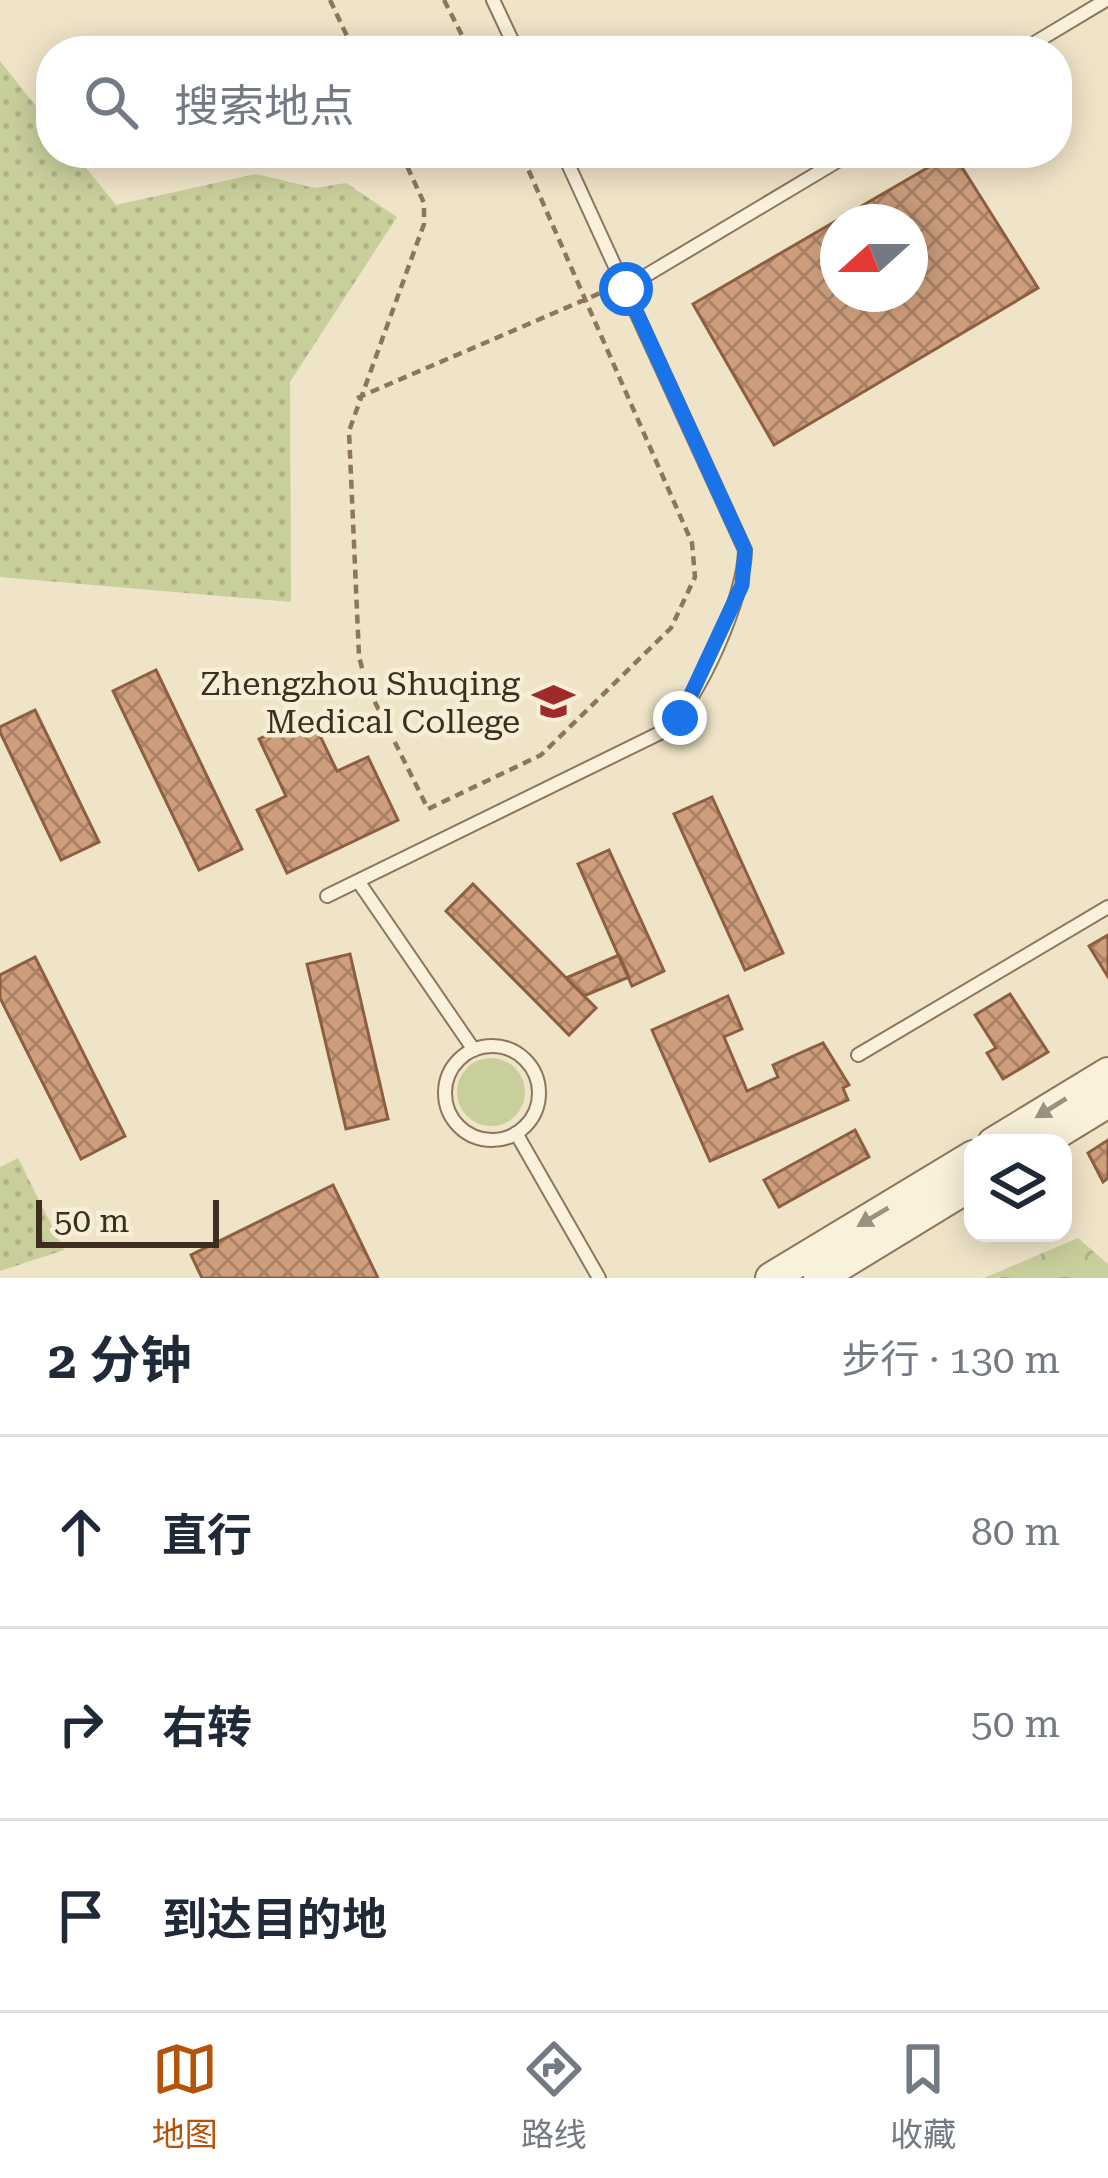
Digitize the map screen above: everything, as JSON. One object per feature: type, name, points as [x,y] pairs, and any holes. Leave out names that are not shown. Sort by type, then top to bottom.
[{"type":"street","points":[[1008,1134],[1108,1072]]},
{"type":"street","points":[[1056,1134],[1108,1102]]},
{"type":"street","points":[[771,1278],[964,1161]]},
{"type":"street","points":[[819,1278],[964,1189]]},
{"type":"lane","points":[[494,0],[510,36]]},
{"type":"lane","points":[[1046,36],[1106,0]]},
{"type":"lane","points":[[327,896],[664,731],[686,709],[742,585],[745,550],[570,168]]},
{"type":"lane","points":[[624,286],[825,168]]},
{"type":"lane","points":[[358,880],[474,1050]]},
{"type":"lane","points":[[858,1055],[1108,907]]},
{"type":"lane","points":[[507,1048],[535,1075],[538,1101],[516,1133],[477,1137],[449,1110],[450,1071],[474,1050],[507,1048]]},
{"type":"lane","points":[[516,1133],[599,1278]]},
{"type":"path","points":[[330,0],[347,36]]},
{"type":"path","points":[[444,0],[462,36]]},
{"type":"path","points":[[408,168],[424,203],[424,224],[357,398],[349,431],[359,656],[366,684],[428,809],[556,743],[671,628],[694,577],[692,544],[528,168]]},
{"type":"path","points":[[357,398],[624,286]]},
{"type":"green space","points":[[0,61],[36,106],[36,168],[86,168],[116,205],[256,174],[315,188],[346,183],[397,217],[290,382],[291,602],[0,577]]},
{"type":"green space","points":[[491,1058],[515,1068],[525,1092],[515,1116],[491,1126],[467,1116],[457,1092],[467,1068]]},
{"type":"green space","points":[[18,1158],[64,1250],[0,1271],[0,1167]]},
{"type":"green space","points":[[1078,1238],[1108,1264],[1108,1278],[984,1278],[1072,1242]]},
{"type":"building","points":[[927,168],[962,168],[1038,288],[774,445],[693,304],[820,230],[820,312],[928,312],[928,204],[865,204]]},
{"type":"building","points":[[156,670],[242,849],[199,870],[113,691]]},
{"type":"building","points":[[35,710],[99,842],[61,860],[0,732],[0,727]]},
{"type":"building","points":[[310,715],[337,771],[368,757],[398,820],[287,873],[257,810],[286,796],[259,739]]},
{"type":"building","points":[[712,797],[783,953],[745,970],[674,814]]},
{"type":"building","points":[[609,850],[664,971],[632,986],[578,864]]},
{"type":"building","points":[[473,884],[596,1008],[569,1035],[446,911]]},
{"type":"building","points":[[1108,935],[1108,977],[1089,946]]},
{"type":"building","points":[[350,954],[388,1119],[346,1129],[307,964]]},
{"type":"building","points":[[619,955],[629,977],[584,996],[566,978]]},
{"type":"building","points":[[35,957],[125,1136],[81,1159],[0,998],[0,975]]},
{"type":"building","points":[[1010,994],[1048,1052],[1003,1079],[987,1053],[996,1048],[975,1015]]},
{"type":"building","points":[[728,996],[742,1029],[724,1037],[747,1091],[778,1077],[773,1065],[823,1043],[849,1085],[843,1088],[848,1100],[710,1161],[652,1030]]},
{"type":"building","points":[[855,1130],[869,1157],[779,1207],[764,1180]]},
{"type":"building","points":[[1108,1140],[1108,1178],[1103,1182],[1088,1153]]},
{"type":"building","points":[[333,1185],[378,1278],[202,1278],[191,1255]]},
{"type":"place","name":"Zhengzhou Shuqing Medical College","points":[[554,702]]},
{"type":"route","points":[[626,289],[745,550],[742,585],[680,718]]}]
